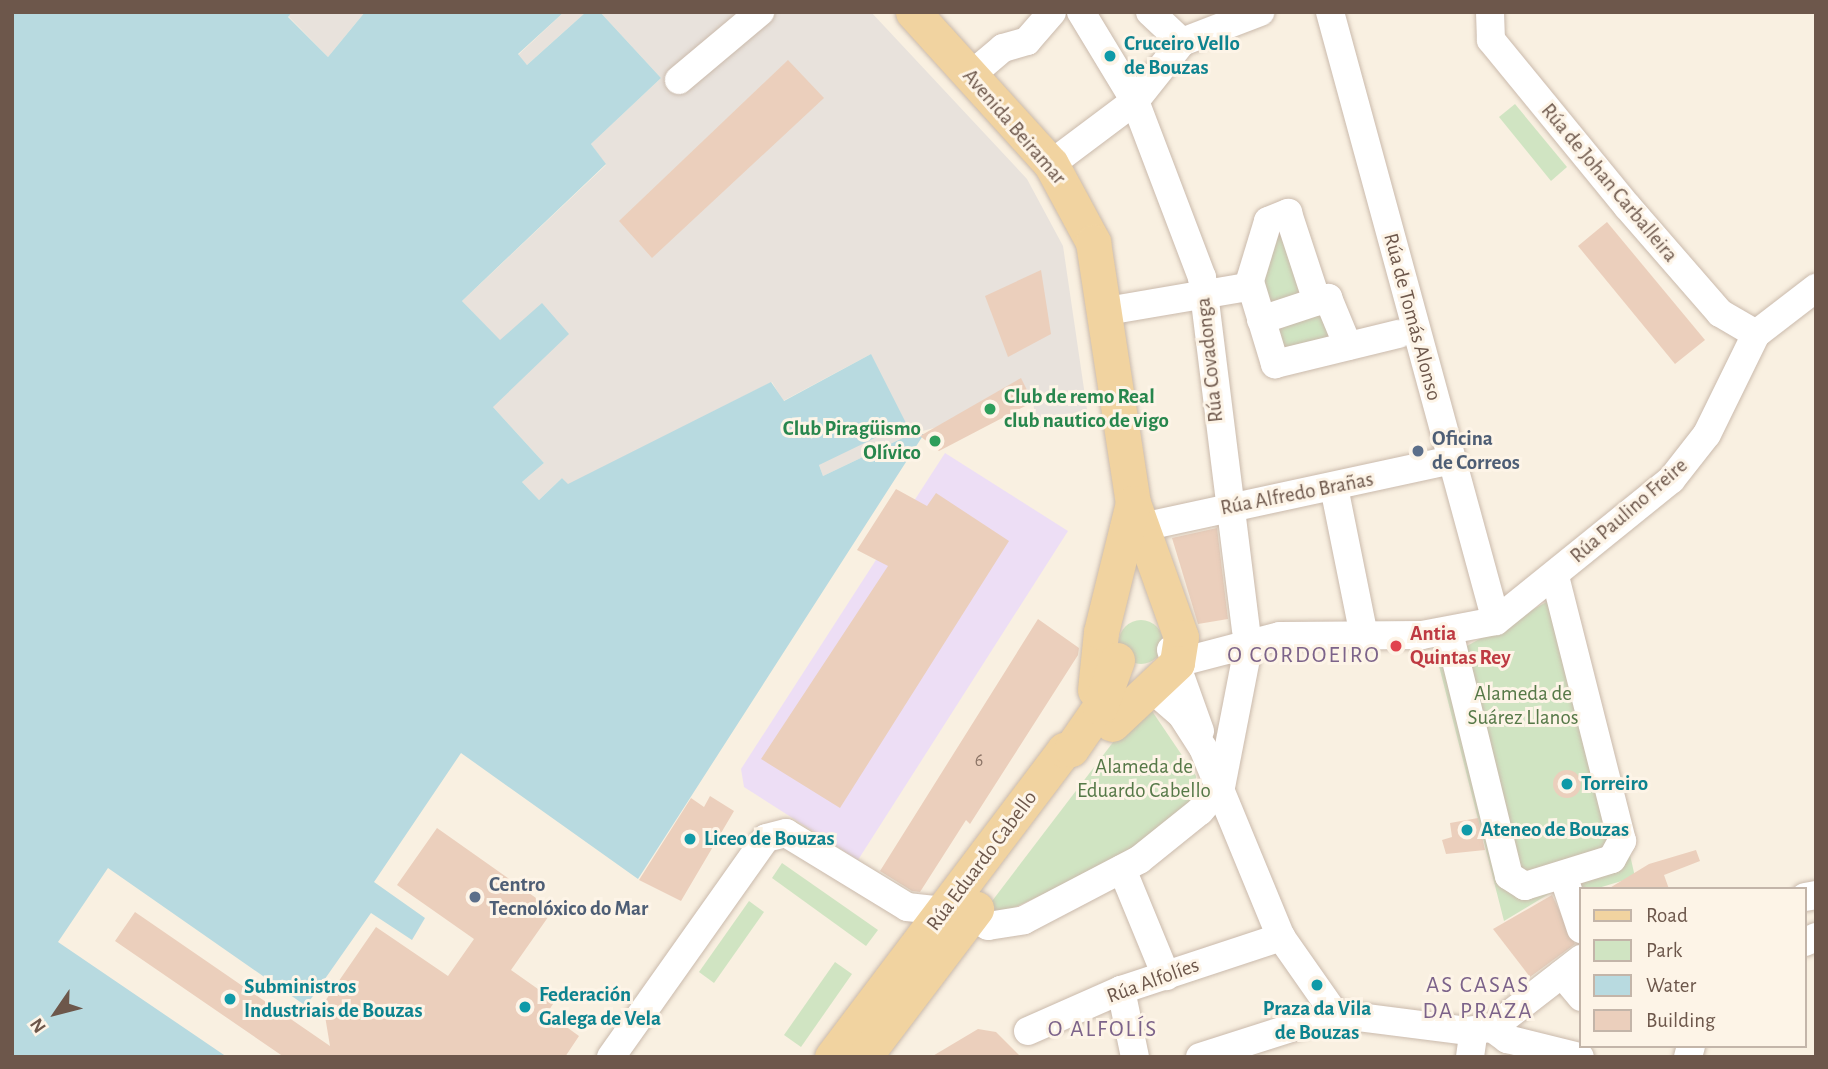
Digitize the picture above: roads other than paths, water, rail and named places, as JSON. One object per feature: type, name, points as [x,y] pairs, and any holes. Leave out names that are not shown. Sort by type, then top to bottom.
[{"type":"main road","name":"Avenida Beiramar","points":[[913,12],[1051,164],[1093,242],[1107,311],[1133,524],[1117,625],[1133,614],[1156,657]]},
{"type":"main road","name":"Avenida Beiramar","points":[[1133,524],[1154,564],[1156,657]]},
{"type":"main road","points":[[1064,750],[1100,675],[1101,632],[1133,524]]},
{"type":"main road","name":"Rúa Eduardo Cabello","points":[[864,1057],[1064,750],[1071,749],[1100,707],[1156,657]]},
{"type":"main road","name":"Rúa Eduardo Cabello","points":[[832,1057],[958,913],[1112,724],[1156,657]]},
{"type":"street","points":[[679,80],[760,12]]},
{"type":"street","points":[[971,75],[1003,48],[1027,41],[1052,12]]},
{"type":"street","points":[[1150,12],[1182,42]]},
{"type":"street","points":[[1051,164],[1135,101],[1182,42],[1260,12]]},
{"type":"street","name":"Rúa de Tomás Alonso","points":[[1330,12],[1496,621]]},
{"type":"street","name":"Rúa de Johan Carballeira","points":[[1490,12],[1491,40],[1610,185],[1720,313],[1756,334]]},
{"type":"street","name":"Rúa Covadonga","points":[[1084,13],[1135,101],[1202,276],[1202,295],[1229,507],[1248,637],[1222,787]]},
{"type":"street","points":[[1317,301],[1288,213],[1268,221],[1251,285],[1275,364],[1398,334]]},
{"type":"street","points":[[1107,311],[1251,285]]},
{"type":"street","name":"Rúa Paulino Freire","points":[[1496,621],[1556,576],[1671,480],[1698,450],[1756,334],[1816,288]]},
{"type":"street","points":[[1261,320],[1328,298],[1348,346]]},
{"type":"street","name":"Rúa Alfredo Brañas","points":[[1133,524],[1334,487],[1451,460]]},
{"type":"street","points":[[1334,487],[1364,636]]},
{"type":"street","points":[[1449,632],[1509,876],[1525,886],[1612,859],[1622,841],[1556,576]]},
{"type":"street","points":[[1335,1014],[1281,937],[1222,787],[1203,748],[1181,714],[1156,657],[1248,637],[1449,632],[1496,621]]},
{"type":"street","points":[[611,1057],[766,838],[786,833],[907,907],[958,913],[988,926],[1007,926],[1122,870],[1200,811],[1222,787]]},
{"type":"street","points":[[1122,870],[1166,976]]},
{"type":"street","points":[[1563,875],[1580,926]]},
{"type":"street","name":"Rúa Alfolíes","points":[[1028,1031],[1121,990],[1281,937]]},
{"type":"street","points":[[1478,1039],[1572,966],[1580,994]]},
{"type":"street","points":[[1121,990],[1135,1057]]},
{"type":"street","points":[[1200,1057],[1335,1014],[1478,1039],[1507,1039],[1580,1057]]},
{"type":"water","points":[[12,12],[292,12],[288,17],[328,57],[365,12],[564,12],[518,54],[527,65],[586,12],[600,12],[661,78],[591,144],[606,164],[462,301],[500,340],[542,303],[569,334],[493,407],[544,463],[522,482],[539,500],[562,478],[568,484],[771,382],[784,401],[871,354],[906,423],[819,465],[823,476],[911,434],[924,434],[638,879],[461,753],[374,882],[425,918],[412,940],[371,913],[306,1006],[108,868],[58,942],[227,1057],[12,1057]]},
{"type":"place","name":"Cruceiro Vello de Bouzas","points":[[1110,56]]},
{"type":"place","name":"Club de remo Real club nautico de vigo","points":[[990,409]]},
{"type":"place","name":"Club Piragüismo Olívico","points":[[935,441]]},
{"type":"place","name":"Oficina de Correos","points":[[1418,451]]},
{"type":"place","name":"Antia Quintas Rey","points":[[1396,646]]},
{"type":"place","name":"Torreiro","points":[[1567,784]]},
{"type":"place","name":"Ateneo de Bouzas","points":[[1467,830]]},
{"type":"place","name":"Liceo de Bouzas","points":[[690,839]]},
{"type":"place","name":"Centro Tecnolóxico do Mar","points":[[475,897]]},
{"type":"place","name":"Praza da Vila de Bouzas","points":[[1317,985]]},
{"type":"place","name":"Subministros Industriais de Bouzas","points":[[230,999]]},
{"type":"place","name":"Federación Galega de Vela","points":[[525,1007]]},
{"type":"district","name":"O CORDOEIRO","points":[[1304,656]]},
{"type":"district","name":"AS CASAS DA PRAZA","points":[[1478,999]]},
{"type":"district","name":"O ALFOLÍS","points":[[1103,1030]]},
{"type":"park label","name":"Alameda de Suárez Llanos","points":[[1523,706]]},
{"type":"park label","name":"Alameda de Eduardo Cabello","points":[[1144,779]]}]
